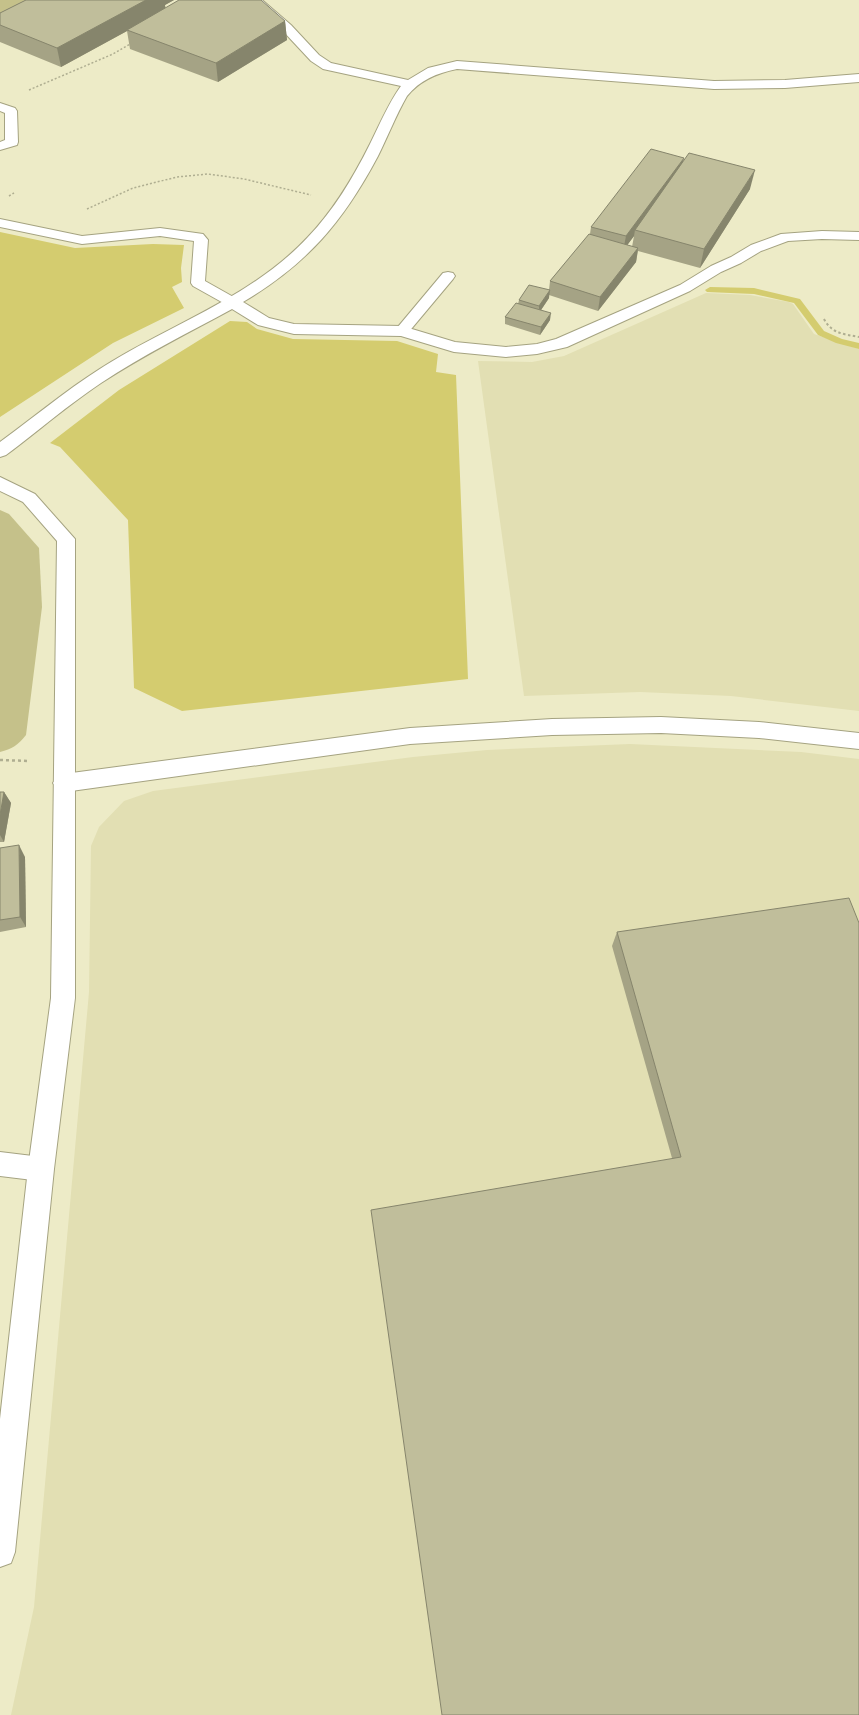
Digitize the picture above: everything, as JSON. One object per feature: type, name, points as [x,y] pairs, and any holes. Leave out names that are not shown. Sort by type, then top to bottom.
[{"type":"street","points":[[255,0],[287,28],[315,58],[327,66],[410,84]]},
{"type":"street","points":[[0,451],[68,398],[143,350],[232,302],[285,269],[301,255],[351,192],[378,142],[392,112],[410,84],[428,73],[457,65],[714,85],[785,84],[859,78]]},
{"type":"street","points":[[232,302],[264,322],[294,330],[402,331],[454,347],[506,352],[537,349],[561,343],[685,288],[716,269],[736,260],[756,248],[786,236],[859,236]]},
{"type":"street","points":[[0,482],[29,498],[66,538],[63,998],[41,1169],[0,1552]]},
{"type":"street","points":[[64,783],[410,736],[552,727],[661,725],[759,730],[859,740]]},
{"type":"lane","points":[[0,107],[11,110],[12,142],[0,146]]},
{"type":"lane","points":[[0,223],[82,240],[160,232],[198,237],[201,240],[198,283],[232,302]]},
{"type":"lane","points":[[402,331],[448,276]]},
{"type":"lane","points":[[0,1164],[41,1169]]},
{"type":"path","points":[[23,93],[113,54],[133,43]]},
{"type":"path","points":[[84,210],[133,188],[178,177],[208,174],[244,178],[343,203]]},
{"type":"path","points":[[824,319],[828,328],[836,332],[859,337]]},
{"type":"shaded area","points":[[0,0],[39,0],[0,18]]},
{"type":"shaded area","points":[[0,232],[75,248],[153,244],[184,245],[181,268],[182,282],[172,287],[184,308],[113,343],[0,417]]},
{"type":"shaded area","points":[[706,293],[750,295],[789,302],[793,304],[814,334],[859,349],[859,711],[731,696],[640,692],[524,696],[478,361],[532,362],[564,356]]},
{"type":"shaded area","points":[[230,321],[247,322],[257,329],[293,339],[397,341],[438,354],[436,372],[456,375],[468,679],[182,711],[134,688],[128,520],[60,447],[50,443],[119,390]]},
{"type":"shaded area","points":[[0,510],[9,514],[39,548],[42,607],[26,735],[14,746],[0,752]]},
{"type":"shaded area","points":[[630,744],[801,752],[859,759],[859,1715],[11,1715],[34,1607],[89,992],[91,846],[99,827],[124,801],[153,791],[413,757],[487,750]]},
{"type":"building","points":[[26,0],[146,0],[57,48],[0,25],[0,13]]},
{"type":"building","points":[[179,0],[261,0],[285,21],[216,63],[127,30]]},
{"type":"building","points":[[651,149],[684,158],[626,236],[591,227]]},
{"type":"building","points":[[689,153],[755,170],[704,249],[635,230]]},
{"type":"building","points":[[589,234],[638,248],[600,297],[550,281]]},
{"type":"building","points":[[529,285],[550,290],[539,306],[519,300]]},
{"type":"building","points":[[516,303],[551,313],[541,327],[505,317]]},
{"type":"building","points":[[0,792],[4,792],[0,815]]},
{"type":"building","points":[[19,845],[20,917],[0,920],[0,848]]},
{"type":"building","points":[[849,898],[859,923],[859,1715],[442,1715],[371,1210],[681,1157],[617,932]]},
{"type":"waterway","points":[[710,290],[754,291],[797,301],[821,333],[839,341],[859,346]]}]
